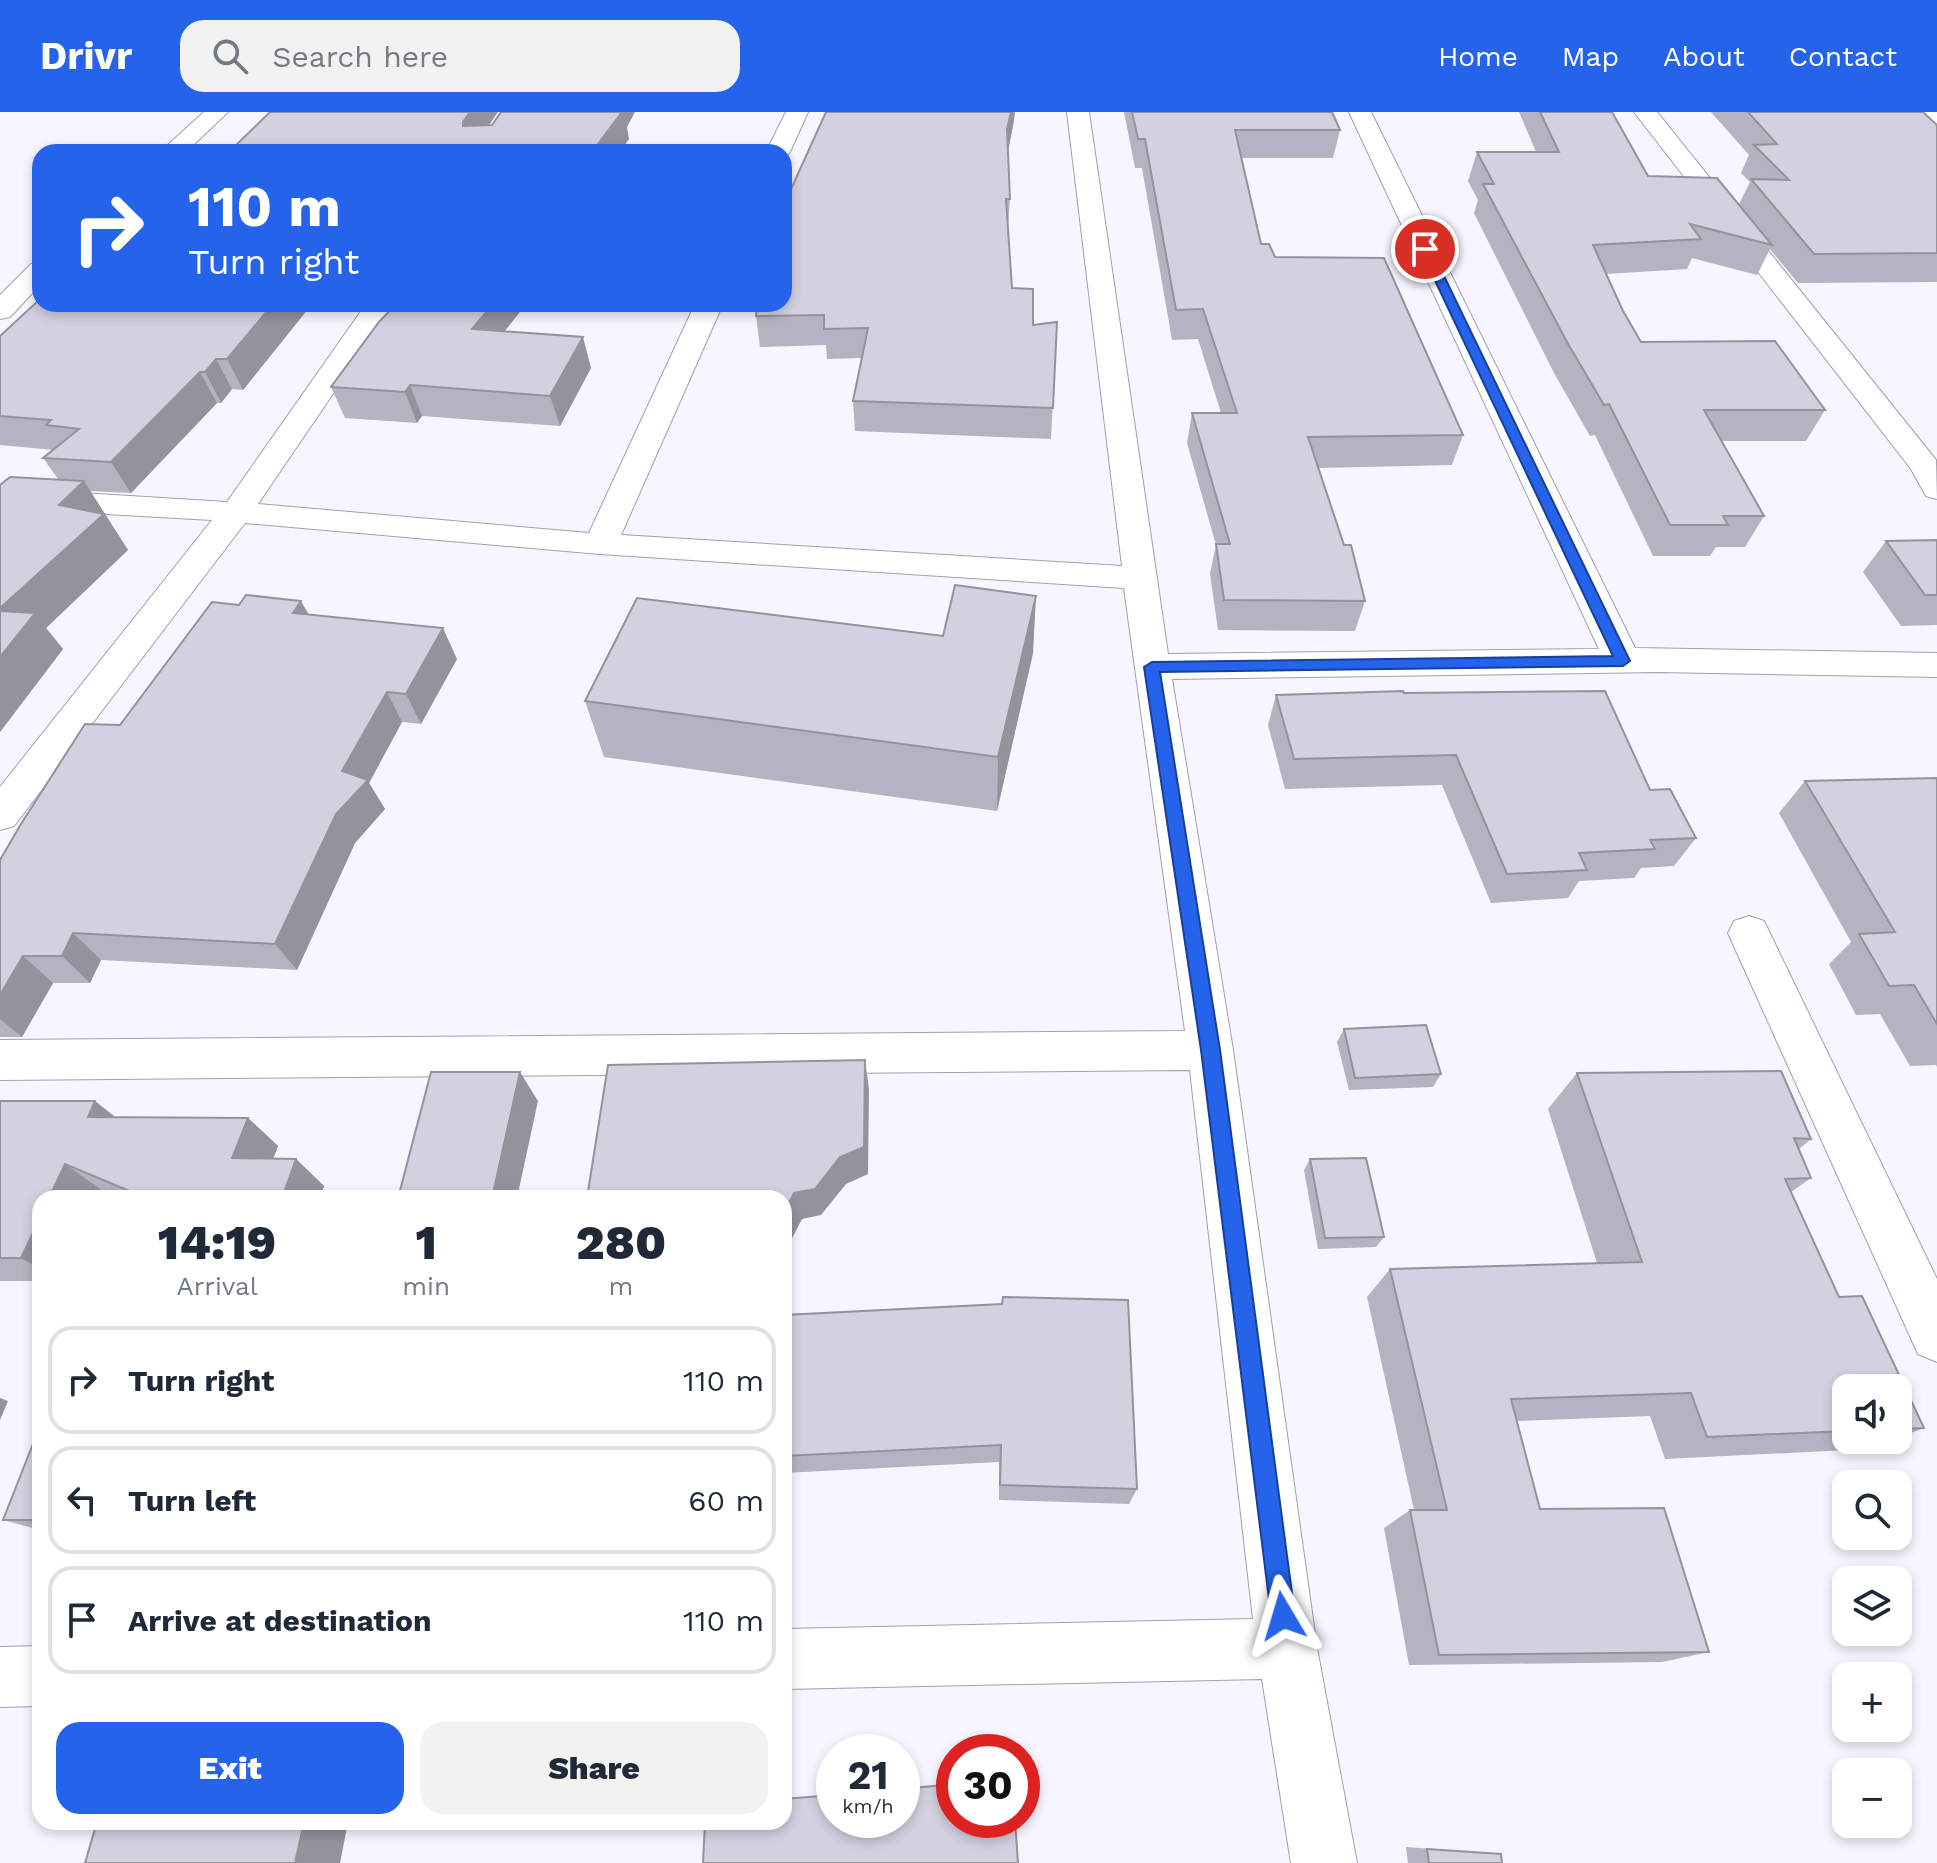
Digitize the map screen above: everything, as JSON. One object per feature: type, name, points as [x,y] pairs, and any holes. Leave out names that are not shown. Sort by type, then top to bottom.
[{"type":"street","points":[[181,144],[217,112]]},
{"type":"street","points":[[782,144],[797,112]]},
{"type":"street","points":[[1078,112],[1152,667],[1210,1050],[1287,1648],[1324,1863]]},
{"type":"street","points":[[1360,112],[1623,661]]},
{"type":"street","points":[[1645,112],[1925,467],[1937,489]]},
{"type":"street","points":[[1931,112],[1937,117]]},
{"type":"street","points":[[0,311],[31,267]]},
{"type":"street","points":[[0,815],[236,512],[374,312]]},
{"type":"street","points":[[600,544],[705,312]]},
{"type":"street","points":[[0,498],[236,512],[600,544],[1140,578]]},
{"type":"street","points":[[1152,667],[1623,661],[1937,665]]},
{"type":"street","points":[[1749,933],[1937,1336]]},
{"type":"street","points":[[0,1060],[1210,1050]]},
{"type":"street","points":[[792,1659],[1287,1648]]},
{"type":"street","points":[[0,1677],[32,1676]]},
{"type":"building","points":[[270,112],[470,112],[463,126],[492,125],[501,112],[622,112],[598,144],[237,144]]},
{"type":"building","points":[[826,112],[1011,112],[1007,129],[1010,199],[1006,199],[1012,288],[1033,289],[1033,325],[1057,322],[1053,408],[853,401],[868,328],[824,329],[824,315],[756,316],[756,312],[792,312],[792,187]]},
{"type":"building","points":[[1132,112],[1332,112],[1340,130],[1235,130],[1261,244],[1269,244],[1275,257],[1384,258],[1463,435],[1308,437],[1344,545],[1351,545],[1365,601],[1224,600],[1216,544],[1230,544],[1192,413],[1237,413],[1203,309],[1176,310],[1145,139],[1138,139]]},
{"type":"building","points":[[1540,112],[1612,112],[1648,176],[1717,178],[1772,245],[1690,224],[1701,239],[1593,245],[1641,342],[1775,341],[1825,410],[1704,410],[1764,516],[1723,516],[1728,525],[1670,525],[1609,404],[1604,405],[1567,342],[1483,184],[1494,184],[1477,152],[1559,152]]},
{"type":"building","points":[[1748,112],[1923,112],[1937,125],[1937,253],[1814,254],[1751,179],[1789,180],[1754,145],[1777,144]]},
{"type":"building","points":[[32,306],[32,312],[266,312],[227,359],[216,359],[205,372],[200,372],[111,462],[43,458],[79,429],[46,425],[51,420],[0,416],[0,336]]},
{"type":"building","points":[[388,312],[486,312],[472,329],[583,337],[550,396],[410,385],[405,392],[331,387]]},
{"type":"building","points":[[10,477],[84,481],[59,505],[104,514],[0,608],[0,485]]},
{"type":"building","points":[[1937,540],[1937,595],[1925,595],[1886,541]]},
{"type":"building","points":[[955,585],[1036,596],[998,757],[585,701],[637,598],[943,636]]},
{"type":"building","points":[[246,595],[301,601],[293,613],[443,628],[406,694],[387,692],[342,771],[368,780],[336,814],[275,944],[73,933],[62,956],[23,956],[0,995],[0,860],[21,824],[85,724],[120,725],[212,602],[239,605]]},
{"type":"building","points":[[0,611],[35,613],[0,657]]},
{"type":"building","points":[[1403,691],[1605,691],[1650,790],[1670,789],[1696,838],[1650,840],[1655,849],[1579,853],[1587,870],[1507,874],[1456,755],[1294,759],[1276,695]]},
{"type":"building","points":[[1937,778],[1937,1024],[1914,985],[1889,986],[1859,934],[1895,932],[1805,781]]},
{"type":"building","points":[[1426,1025],[1441,1074],[1355,1078],[1344,1029]]},
{"type":"building","points":[[865,1060],[864,1147],[840,1157],[815,1189],[794,1193],[792,1197],[792,1190],[588,1190],[608,1065]]},
{"type":"building","points":[[1781,1071],[1811,1139],[1794,1138],[1811,1178],[1785,1179],[1839,1297],[1862,1296],[1899,1374],[1832,1374],[1832,1432],[1707,1437],[1691,1393],[1511,1399],[1540,1509],[1664,1508],[1709,1652],[1439,1655],[1410,1510],[1447,1510],[1390,1269],[1642,1262],[1577,1073]]},
{"type":"building","points":[[431,1072],[520,1072],[494,1190],[400,1190]]},
{"type":"building","points":[[0,1101],[95,1101],[88,1117],[248,1118],[232,1158],[296,1159],[285,1190],[127,1190],[65,1164],[53,1190],[32,1190],[32,1235],[21,1258],[0,1258]]},
{"type":"building","points":[[1366,1158],[1384,1237],[1325,1238],[1310,1159]]},
{"type":"building","points":[[1003,1297],[1128,1300],[1137,1489],[1000,1485],[1001,1445],[792,1456],[792,1315],[1002,1304]]},
{"type":"building","points":[[1912,1402],[1924,1428],[1912,1428]]},
{"type":"building","points":[[32,1446],[32,1520],[3,1520]]},
{"type":"building","points":[[936,1786],[936,1838],[1016,1838],[1018,1863],[703,1863],[705,1830],[792,1830],[792,1798],[816,1796],[816,1838],[920,1838],[920,1787]]},
{"type":"building","points":[[95,1830],[302,1830],[295,1863],[85,1863]]},
{"type":"building","points":[[1427,1849],[1501,1854],[1502,1863],[1429,1863]]},
{"type":"route","points":[[1283,1616],[1210,1050],[1152,667],[1623,661],[1425,249]]}]
